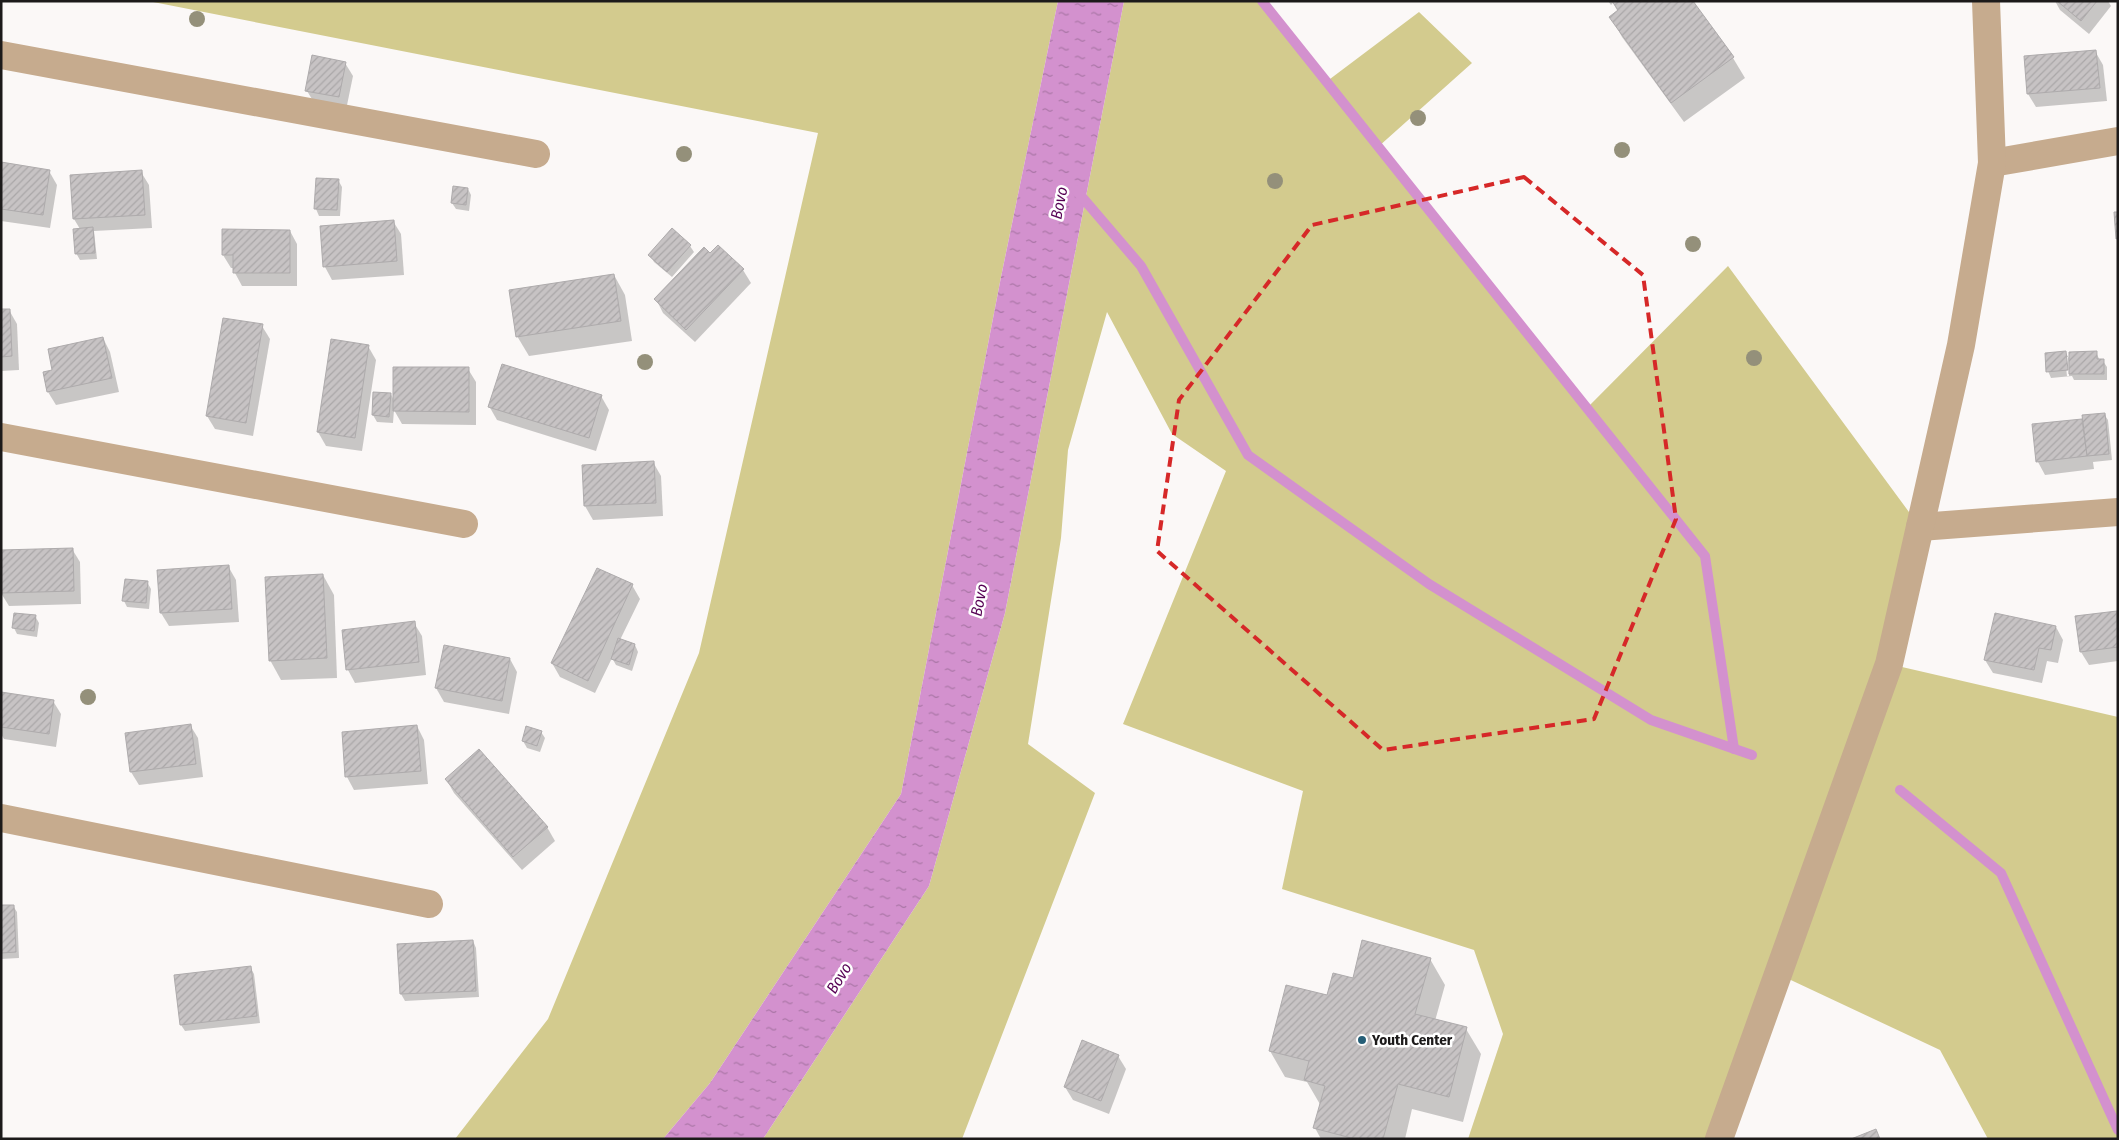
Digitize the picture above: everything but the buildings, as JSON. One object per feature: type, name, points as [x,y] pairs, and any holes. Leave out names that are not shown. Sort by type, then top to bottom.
[{"type":"street","points":[[1720,1139],[1889,664],[1961,345],[1992,163],[1986,1]]},
{"type":"street","points":[[1,55],[536,154]]},
{"type":"street","points":[[1992,163],[2118,141]]},
{"type":"street","points":[[1,437],[464,524]]},
{"type":"street","points":[[1920,527],[2118,512]]},
{"type":"street","points":[[1,818],[429,904]]},
{"type":"highlighted area","points":[[1524,177],[1643,275],[1676,519],[1594,719],[1383,750],[1157,551],[1179,400],[1312,225]]},
{"type":"shaded area","points":[[148,1],[1058,1],[1001,277],[901,794],[710,1083],[663,1139],[455,1139],[548,1019],[699,653],[818,133]]},
{"type":"shaded area","points":[[1124,1],[1262,1],[1326,82],[1419,12],[1472,63],[1378,147],[1587,408],[1728,266],[1920,527],[1889,664],[2118,717],[2118,1139],[1988,1139],[1940,1050],[1778,974],[1719,1139],[1468,1139],[1503,1034],[1474,950],[1282,889],[1303,791],[1123,724],[1226,471],[1172,434],[1107,312],[1068,450],[1061,538],[1028,744],[1095,793],[962,1139],[763,1139],[929,886],[1005,613]]},
{"type":"water","name":"Bovo","points":[[1058,1],[1124,1],[1005,613],[929,886],[763,1139],[663,1139],[710,1083],[901,794],[1001,277]]},
{"type":"waterway","points":[[1262,1],[1705,556],[1734,749]]},
{"type":"waterway","name":"Bovo","points":[[1076,190],[1141,266],[1248,455],[1429,584],[1651,720],[1752,755]]},
{"type":"waterway","points":[[1900,790],[2001,873],[2118,1130]]},
{"type":"place","name":"Youth Center","points":[[1362,1040]]}]
